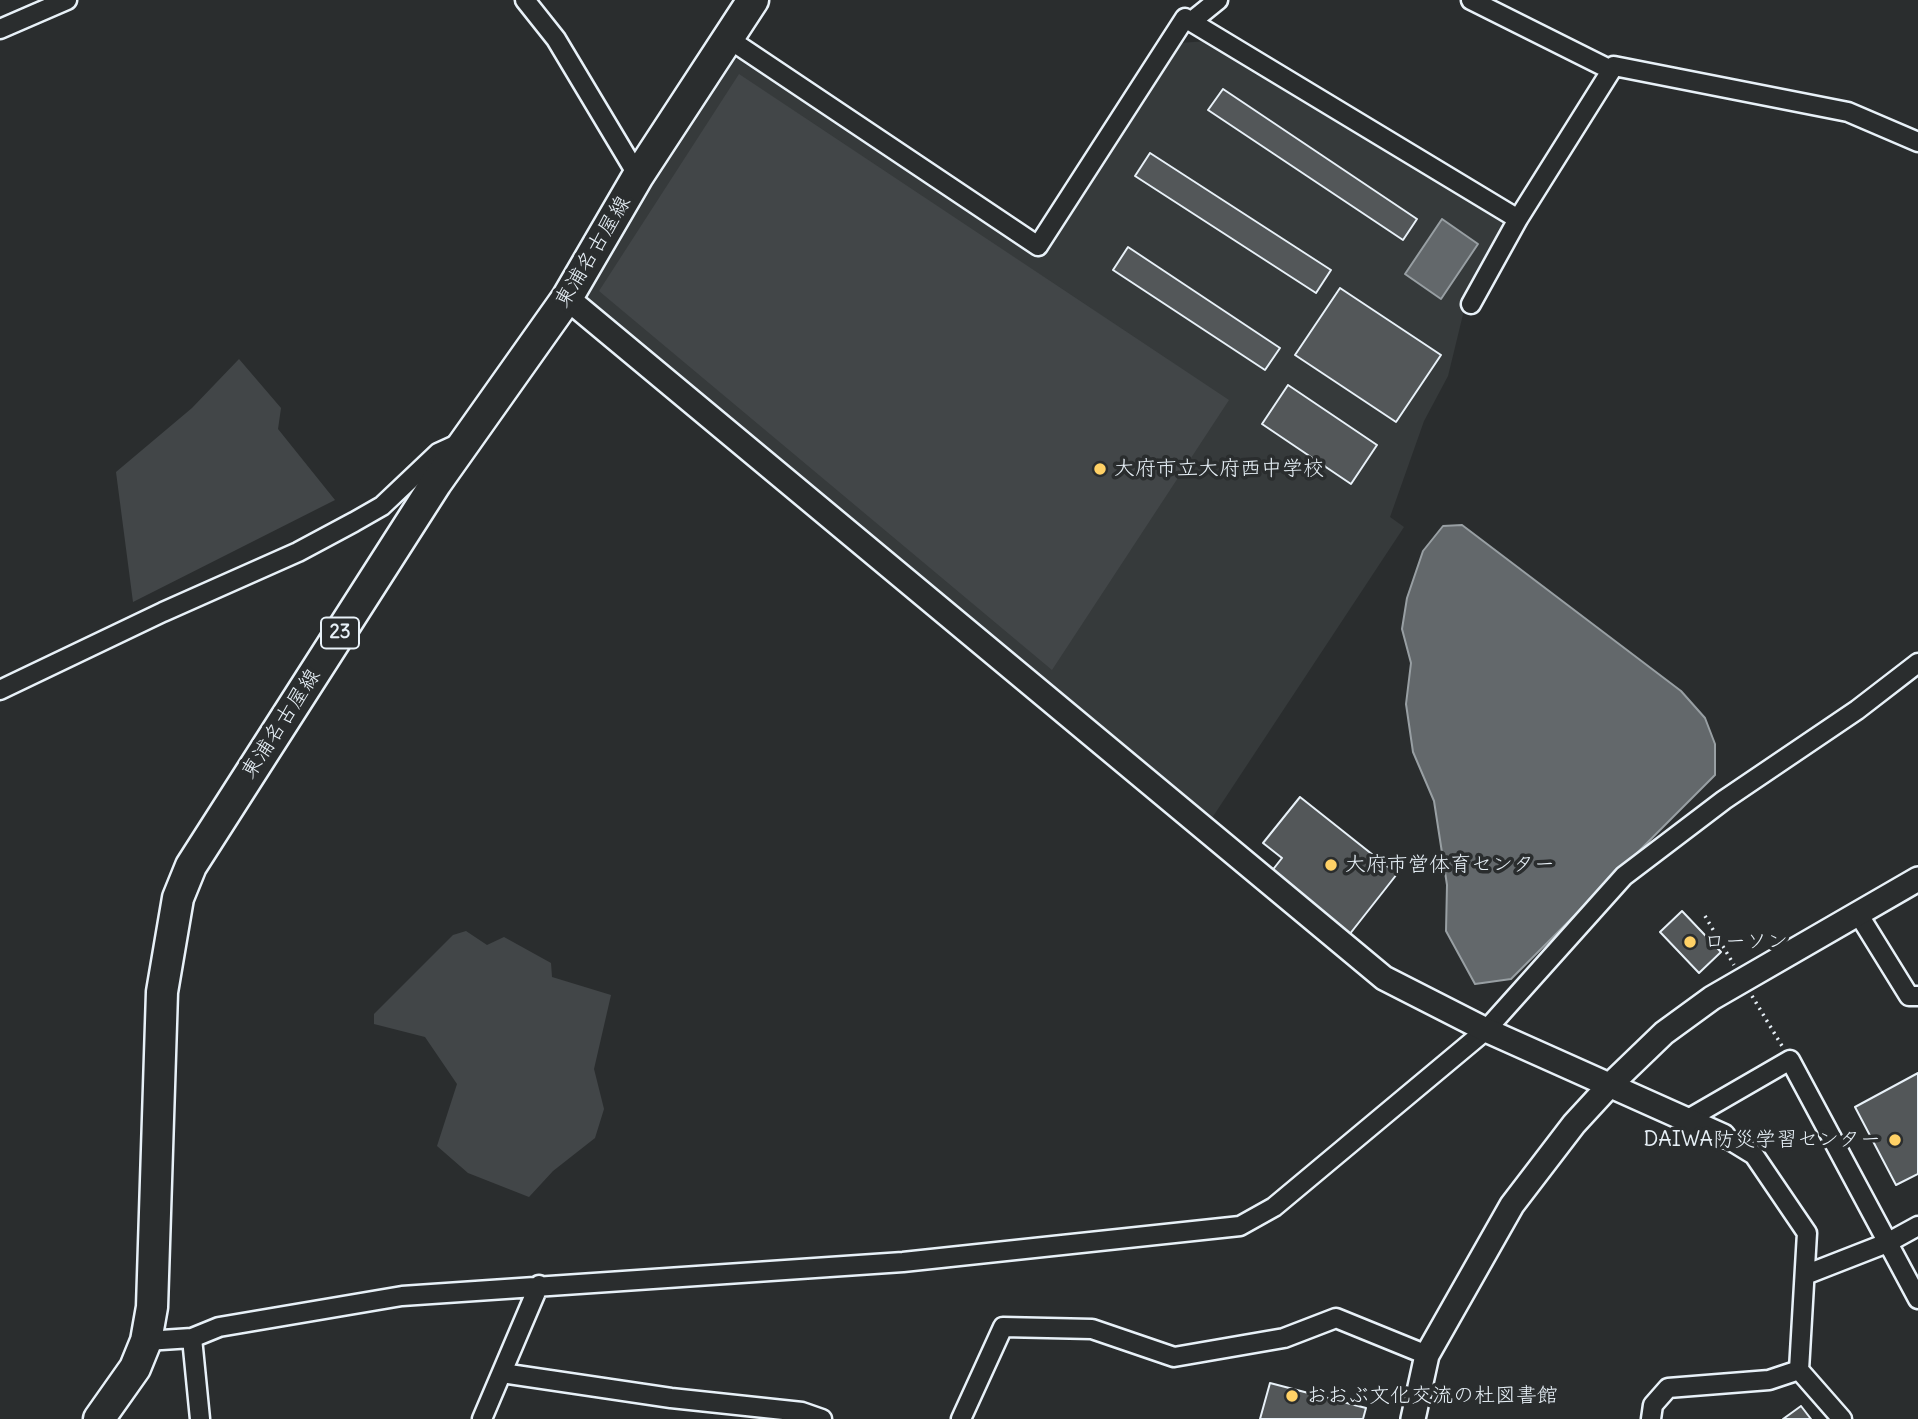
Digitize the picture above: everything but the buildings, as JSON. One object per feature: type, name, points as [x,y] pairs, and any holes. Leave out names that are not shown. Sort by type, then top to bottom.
[{"type":"main road","name":"東浦名古屋線","points":[[99,1419],[135,1368],[146,1340],[152,1307],[162,992],[178,898],[191,866],[464,442],[567,298],[638,176],[753,0]]},
{"type":"street","points":[[0,29],[66,0]]},
{"type":"street","points":[[525,0],[556,39],[638,176]]},
{"type":"street","points":[[1192,22],[1218,0]]},
{"type":"street","points":[[1471,0],[1611,70]]},
{"type":"street","points":[[729,39],[1038,246],[1185,18],[1518,219]]},
{"type":"street","points":[[1471,304],[1518,219],[1614,66],[1848,112],[1918,142]]},
{"type":"street","points":[[567,298],[1384,978],[1486,1030],[1688,1119],[1754,1155],[1807,1233],[1799,1370],[1842,1419]]},
{"type":"street","points":[[0,690],[298,552],[382,506],[438,453],[464,442]]},
{"type":"street","points":[[146,1340],[192,1338],[219,1327],[402,1296],[903,1262],[1240,1226],[1275,1207],[1486,1030],[1624,876],[1724,800],[1857,710],[1918,663]]},
{"type":"street","points":[[1413,1419],[1427,1355],[1512,1205],[1574,1124],[1609,1086],[1664,1033],[1712,998],[1918,878]]},
{"type":"street","points":[[1857,912],[1909,996],[1918,996]]},
{"type":"street","points":[[1688,1119],[1790,1060],[1918,1299]]},
{"type":"street","points":[[1805,1275],[1887,1243],[1918,1226]]},
{"type":"street","points":[[482,1419],[539,1285]]},
{"type":"street","points":[[961,1419],[1003,1327],[1092,1329],[1174,1357],[1284,1338],[1336,1318],[1427,1355]]},
{"type":"street","points":[[192,1338],[204,1418]]},
{"type":"street","points":[[1651,1419],[1653,1405],[1668,1388],[1769,1380],[1799,1370]]},
{"type":"street","points":[[502,1373],[671,1398],[802,1412],[819,1419]]},
{"type":"shaded area","name":"大府市立大府西中学校","points":[[1209,41],[1499,217],[1504,234],[1466,302],[1448,376],[1424,421],[1390,517],[1404,527],[1212,818],[584,296],[731,60],[740,59],[1040,257],[1179,43]]},
{"type":"shaded area","points":[[739,74],[1229,400],[1052,670],[599,291]]},
{"type":"shaded area","points":[[1442,219],[1478,244],[1441,299],[1405,274]]},
{"type":"shaded area","points":[[239,359],[281,408],[278,429],[335,500],[133,602],[116,472],[192,408]]},
{"type":"shaded area","points":[[1462,525],[1681,691],[1705,718],[1715,744],[1715,775],[1511,979],[1475,984],[1446,931],[1447,885],[1434,801],[1413,752],[1406,704],[1411,663],[1402,629],[1407,598],[1423,551],[1443,526]]},
{"type":"shaded area","points":[[466,931],[487,945],[504,937],[551,963],[552,977],[611,995],[594,1069],[604,1109],[595,1138],[553,1171],[529,1197],[468,1173],[437,1146],[457,1084],[425,1037],[374,1024],[374,1014],[453,935]]},
{"type":"place","name":"大府市立大府西中学校","points":[[1100,469]]},
{"type":"place","name":"大府市営体育センター","points":[[1331,865]]},
{"type":"place","name":"ローソン","points":[[1690,942]]},
{"type":"place","name":"DAIWA防災学習センター","points":[[1895,1140]]},
{"type":"place","name":"おおぶ文化交流の杜図書館","points":[[1292,1396]]}]
